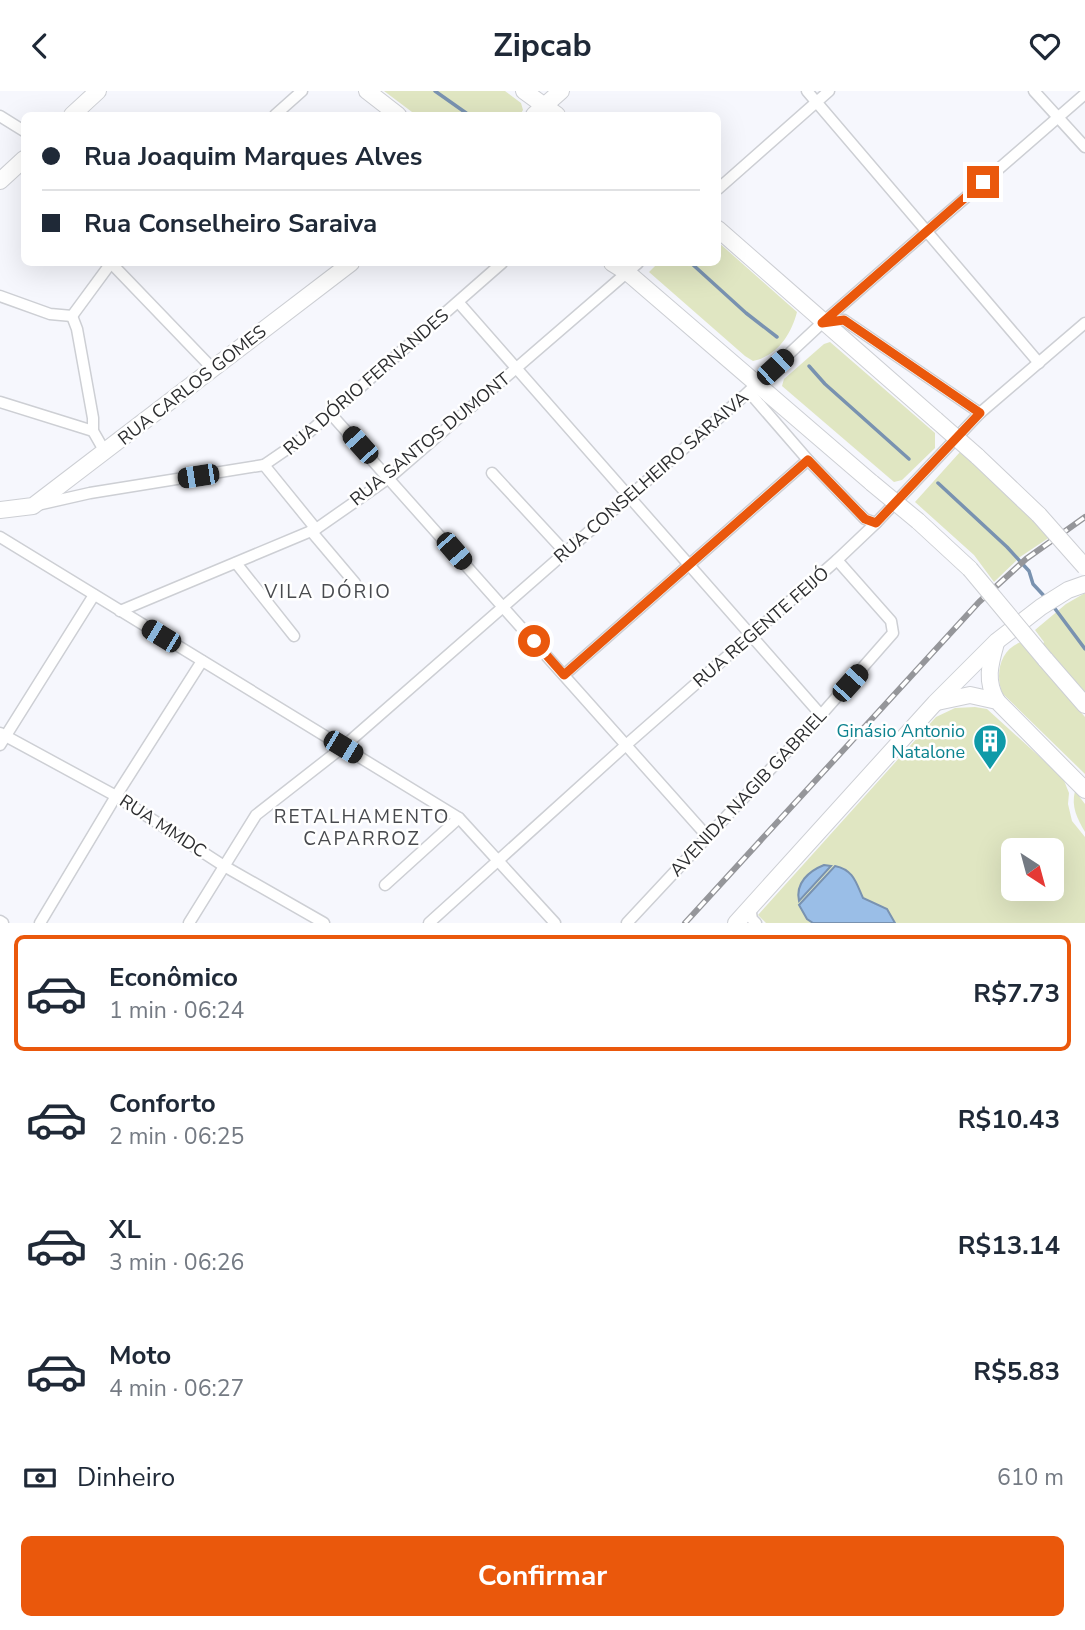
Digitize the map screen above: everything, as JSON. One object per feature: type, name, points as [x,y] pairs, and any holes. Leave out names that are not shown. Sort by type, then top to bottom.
[{"type":"main road","points":[[75,112],[98,91]]},
{"type":"main road","points":[[367,91],[394,112]]},
{"type":"main road","points":[[524,91],[539,111],[561,91]]},
{"type":"main road","points":[[0,181],[21,162]]},
{"type":"main road","points":[[721,232],[822,323],[977,456],[1040,515],[1085,567]]},
{"type":"main road","name":"RUA CARLOS GOMES","points":[[33,506],[213,369],[340,266]]},
{"type":"main road","points":[[633,267],[752,388],[872,482],[970,569],[1085,705]]},
{"type":"main road","points":[[0,510],[33,506]]},
{"type":"main road","points":[[736,923],[934,703],[997,641],[1047,603],[1068,590],[1085,584]]},
{"type":"main road","points":[[997,641],[989,673],[990,686],[996,701],[1085,790]]},
{"type":"main road","points":[[934,703],[970,695],[996,701]]},
{"type":"street","points":[[278,112],[302,91]]},
{"type":"street","points":[[807,91],[1039,363]]},
{"type":"street","points":[[721,186],[829,91]]},
{"type":"street","points":[[1034,91],[1085,147]]},
{"type":"street","name":"RUA CONSELHEIRO SARAIVA","points":[[189,923],[256,815],[343,747],[752,388],[927,230],[1085,94]]},
{"type":"street","points":[[0,115],[21,129]]},
{"type":"street","points":[[72,316],[109,266]]},
{"type":"street","points":[[114,266],[213,369]]},
{"type":"street","name":"RUA DÓRIO FERNANDES","points":[[33,506],[90,493],[264,465],[281,455],[499,266]]},
{"type":"street","name":"RUA SANTOS DUMONT","points":[[121,611],[313,530],[389,478],[633,267]]},
{"type":"street","points":[[0,296],[50,314],[72,316]]},
{"type":"street","points":[[458,303],[821,715]]},
{"type":"street","points":[[72,316],[77,329],[93,431],[105,452]]},
{"type":"street","points":[[822,323],[844,320],[980,413]]},
{"type":"street","name":"RUA REGENTE FEIJÓ","points":[[429,923],[837,560],[876,523],[980,413],[1085,323]]},
{"type":"street","points":[[752,388],[808,460],[865,519],[876,523]]},
{"type":"street","points":[[0,402],[93,431]]},
{"type":"street","points":[[330,413],[707,836]]},
{"type":"street","points":[[564,675],[808,460]]},
{"type":"street","points":[[264,465],[355,583]]},
{"type":"street","points":[[492,473],[565,552]]},
{"type":"street","points":[[75,475],[83,488],[90,493]]},
{"type":"street","points":[[0,537],[459,818],[555,923]]},
{"type":"street","name":"AVENIDA NAGIB GABRIEL","points":[[627,923],[821,715],[894,630],[891,621],[837,560]]},
{"type":"street","points":[[236,563],[294,636]]},
{"type":"street","points":[[2,738],[94,595]]},
{"type":"street","points":[[40,923],[116,796],[202,661]]},
{"type":"street","name":"RUA MMDC","points":[[2,738],[116,796],[224,866],[324,923]]},
{"type":"street","points":[[385,885],[459,818]]},
{"type":"street","points":[[750,907],[752,919],[756,923]]},
{"type":"green space","points":[[384,91],[505,91],[521,103],[523,110],[522,112],[412,112]]},
{"type":"green space","points":[[721,245],[797,312],[782,343],[769,354],[753,361],[649,272],[655,266],[721,266]]},
{"type":"green space","points":[[830,342],[935,433],[935,448],[902,480],[894,482],[782,386],[784,379],[824,344]]},
{"type":"green space","points":[[960,452],[981,466],[1050,537],[1020,557],[994,582],[974,555],[915,502]]},
{"type":"green space","points":[[1085,593],[1085,692],[1043,644],[1035,630],[1066,604]]},
{"type":"green space","points":[[1021,642],[1085,717],[1085,774],[1002,693],[999,678],[1001,663],[1008,651]]},
{"type":"green space","points":[[955,708],[987,709],[1063,778],[1069,793],[1068,804],[1072,821],[1085,837],[1085,923],[766,923],[758,915],[936,717]]},
{"type":"green space","points":[[1075,791],[1085,804],[1085,832],[1076,812]]},
{"type":"water","points":[[824,865],[831,866],[799,901],[801,883]]},
{"type":"water","points":[[835,866],[850,874],[863,898],[887,909],[895,923],[813,923],[807,919],[799,905]]},
{"type":"waterway","points":[[435,91],[465,112]]},
{"type":"waterway","points":[[694,266],[777,337]]},
{"type":"waterway","points":[[809,366],[825,384],[909,459]]},
{"type":"waterway","points":[[938,483],[1007,547],[1029,571],[1033,584],[1046,598]]},
{"type":"waterway","points":[[1053,606],[1085,649]]},
{"type":"railway","points":[[685,923],[979,602],[1026,559],[1085,517]]},
{"type":"place","name":"Ginásio Antonio Natalone","points":[[990,771]]},
{"type":"district","name":"VILA DÓRIO","points":[[328,591]]},
{"type":"district","name":"RETALHAMENTO CAPARROZ","points":[[362,827]]},
{"type":"route","points":[[534,641],[564,675],[808,460],[865,519],[876,523],[980,413],[844,320],[822,323],[983,182]]}]
